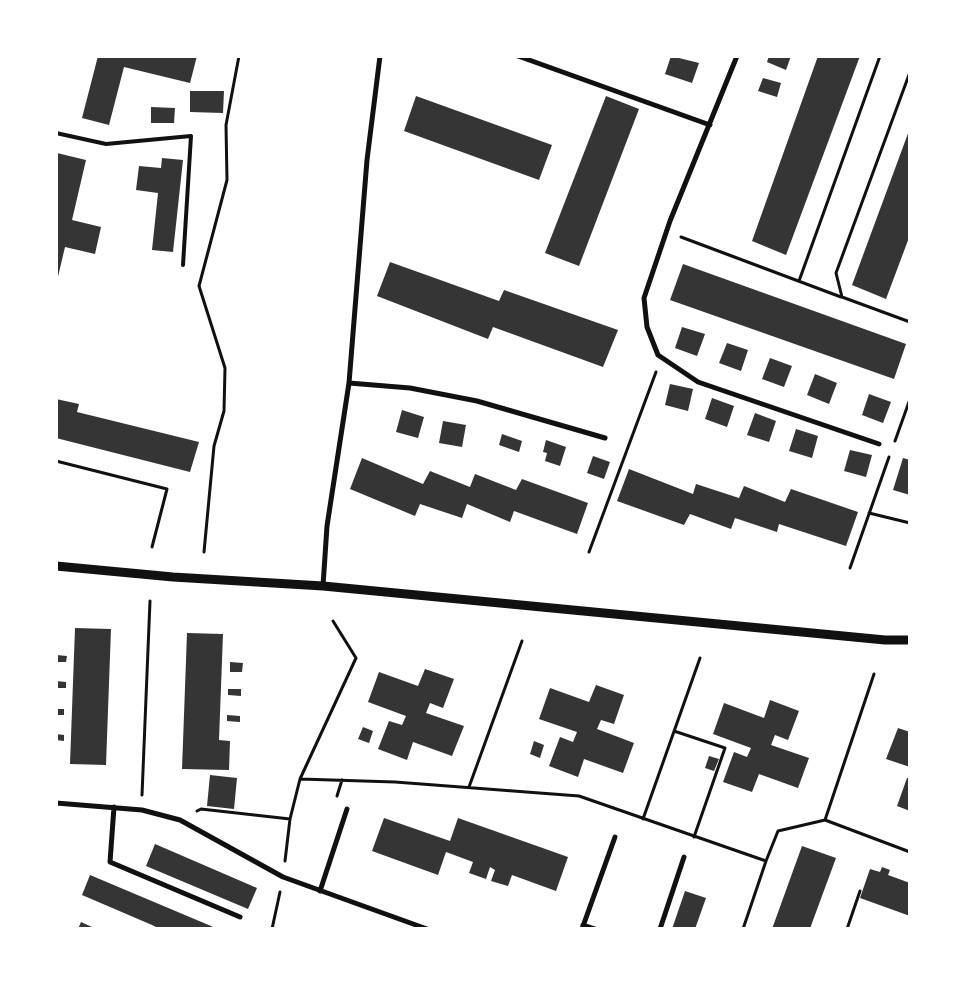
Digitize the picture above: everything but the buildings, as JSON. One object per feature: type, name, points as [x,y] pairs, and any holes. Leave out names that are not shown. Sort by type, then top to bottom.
[{"type":"street","points":[[323,586],[327,526],[349,383],[367,160],[380,56]]},
{"type":"street","points":[[518,56],[710,125]]},
{"type":"street","points":[[737,56],[666,232],[644,298],[647,327],[658,355],[698,382],[879,444]]},
{"type":"street","points":[[349,383],[410,388],[477,401],[605,438]]},
{"type":"street","points":[[56,566],[173,577],[323,586],[806,633],[910,640]]},
{"type":"street","points":[[56,803],[142,810],[180,820],[283,877],[427,929]]},
{"type":"street","points":[[114,807],[110,862],[240,918]]},
{"type":"street","points":[[320,891],[347,809]]},
{"type":"street","points":[[595,929],[582,927],[615,837]]},
{"type":"street","points":[[660,929],[684,856]]},
{"type":"lane","points":[[56,132],[106,144],[191,136],[182,265]]},
{"type":"path","points":[[204,552],[214,446],[224,411],[225,368],[200,286],[227,180],[226,125],[238,56]]},
{"type":"path","points":[[799,281],[880,56]]},
{"type":"path","points":[[842,297],[836,273],[910,72]]},
{"type":"path","points":[[666,232],[910,322]]},
{"type":"path","points":[[589,552],[661,358]]},
{"type":"path","points":[[894,443],[910,399]]},
{"type":"path","points":[[850,568],[891,452]]},
{"type":"path","points":[[56,461],[167,489],[152,547]]},
{"type":"path","points":[[869,513],[910,523]]},
{"type":"path","points":[[142,810],[150,601]]},
{"type":"path","points":[[272,929],[283,877],[290,820],[300,779],[356,658],[333,621]]},
{"type":"path","points":[[469,786],[522,642]]},
{"type":"path","points":[[643,819],[700,658]]},
{"type":"path","points":[[825,820],[874,674]]},
{"type":"path","points":[[674,731],[725,748],[694,838]]},
{"type":"path","points":[[300,779],[469,786],[579,796],[694,838],[766,861]]},
{"type":"path","points":[[180,820],[201,809],[290,820]]},
{"type":"path","points":[[743,929],[778,831],[825,820],[910,852]]},
{"type":"path","points":[[847,929],[860,891]]}]
